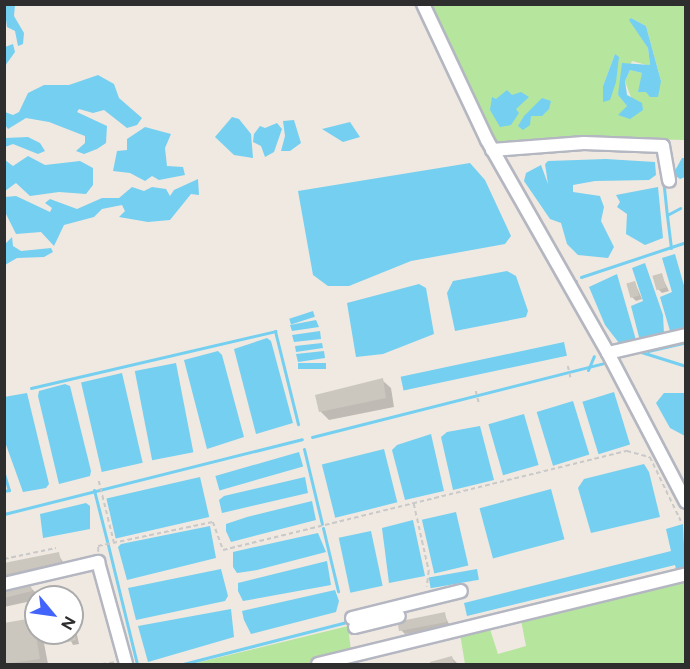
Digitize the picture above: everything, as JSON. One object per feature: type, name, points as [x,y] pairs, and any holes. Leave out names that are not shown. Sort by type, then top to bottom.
[{"type":"street","points":[[423,4],[492,150],[608,353],[686,502]]},
{"type":"street","points":[[492,150],[584,143],[663,146],[669,180]]},
{"type":"street","points":[[608,353],[686,335]]},
{"type":"street","points":[[4,584],[98,562],[106,601],[126,664]]},
{"type":"street","points":[[318,664],[686,574]]},
{"type":"street","points":[[399,616],[353,622],[461,591]]},
{"type":"street","points":[[375,651],[378,664]]},
{"type":"path","points":[[568,366],[571,379]]},
{"type":"path","points":[[476,391],[479,403]]},
{"type":"path","points":[[98,562],[98,546],[213,522],[223,550],[627,451],[650,457],[681,521]]},
{"type":"path","points":[[99,481],[114,543]]},
{"type":"path","points":[[414,504],[429,571],[427,594]]},
{"type":"path","points":[[4,559],[56,548]]},
{"type":"green space","points":[[425,5],[685,5],[685,140],[589,138],[494,147]],"holes":[[[631,18],[646,26],[661,81],[642,81],[642,73],[630,70],[625,81],[632,100],[630,119],[627,106],[618,95],[632,61],[650,66],[648,48]],[[615,54],[618,61],[603,102],[603,86]]]},
{"type":"green space","points":[[685,576],[685,664],[465,664],[460,634],[489,626],[498,654],[526,646],[521,620]]},
{"type":"green space","points":[[348,626],[351,651],[307,664],[192,664]]},
{"type":"water","points":[[4,5],[15,5],[14,16],[24,33],[23,44],[18,46],[15,31],[7,27]]},
{"type":"water","points":[[631,18],[646,26],[661,81],[658,97],[650,97],[646,92],[638,92],[642,73],[630,70],[625,81],[627,95],[642,103],[643,110],[630,119],[618,115],[627,106],[618,95],[622,63],[650,65],[648,48],[629,20]]},
{"type":"water","points":[[13,44],[15,52],[5,66],[5,47]]},
{"type":"water","points":[[615,54],[619,57],[616,82],[610,100],[603,102],[603,86]]},
{"type":"water","points":[[98,75],[114,84],[119,98],[142,118],[137,125],[127,128],[104,110],[93,113],[79,109],[77,112],[107,126],[106,143],[97,149],[84,154],[76,151],[85,143],[85,136],[49,122],[26,118],[8,129],[5,125],[5,112],[13,115],[19,112],[28,93],[44,85],[69,85]]},
{"type":"water","points":[[507,90],[512,95],[521,92],[529,97],[516,109],[519,113],[511,125],[500,127],[490,110],[492,97],[496,99]]},
{"type":"water","points":[[542,98],[551,101],[549,109],[542,116],[531,116],[530,125],[523,130],[518,126],[524,116]]},
{"type":"water","points":[[232,117],[239,119],[251,134],[253,158],[234,155],[215,137]]},
{"type":"water","points":[[294,120],[301,143],[290,151],[281,151],[285,136],[283,121]]},
{"type":"water","points":[[350,122],[360,137],[343,142],[322,129]]},
{"type":"water","points":[[277,123],[282,129],[274,152],[265,157],[261,146],[253,142],[254,134],[260,126],[265,128]]},
{"type":"water","points":[[145,127],[171,134],[165,148],[167,166],[183,167],[185,175],[159,180],[152,176],[145,181],[130,173],[113,171],[117,151],[127,150],[127,139]]},
{"type":"water","points":[[28,137],[40,143],[45,151],[38,154],[13,144],[5,147],[5,138]]},
{"type":"water","points":[[28,156],[45,165],[80,161],[93,168],[93,185],[86,194],[59,192],[30,196],[16,183],[5,191],[5,160],[13,166]]},
{"type":"water","points":[[682,158],[685,158],[685,177],[680,179],[673,174]]},
{"type":"water","points":[[606,159],[655,162],[656,175],[649,180],[595,181],[573,185],[573,192],[600,196],[604,207],[601,221],[614,247],[608,258],[578,255],[567,244],[561,223],[550,219],[524,181],[526,173],[541,165],[548,184],[545,164],[548,161]]},
{"type":"water","points":[[470,163],[485,180],[511,236],[505,244],[411,261],[349,286],[328,286],[313,275],[298,191]]},
{"type":"water","points":[[198,179],[199,195],[191,194],[170,220],[148,222],[119,217],[125,211],[122,205],[102,209],[94,217],[64,225],[54,246],[41,232],[16,234],[5,212],[5,197],[16,196],[50,212],[52,208],[45,203],[50,199],[77,209],[102,198],[119,198],[132,187],[144,191],[152,187],[166,189],[170,196],[174,190]]},
{"type":"water","points":[[658,187],[663,238],[645,245],[626,234],[627,214],[617,207],[620,202],[616,195]]},
{"type":"water","points":[[12,237],[13,246],[21,251],[51,248],[53,252],[44,257],[17,258],[5,265],[5,244]]},
{"type":"water","points":[[675,254],[685,289],[685,327],[670,331],[660,297],[672,292],[662,258]]},
{"type":"water","points":[[645,263],[663,315],[664,333],[644,339],[639,337],[631,306],[643,301],[632,268]]},
{"type":"water","points":[[507,271],[516,276],[528,311],[526,317],[455,331],[447,293],[453,281]]},
{"type":"water","points":[[617,274],[636,340],[619,343],[605,325],[589,287]]},
{"type":"water","points":[[419,284],[426,288],[434,334],[383,354],[356,357],[347,303]]},
{"type":"water","points":[[313,311],[315,317],[291,324],[289,319]]},
{"type":"water","points":[[316,320],[319,327],[292,331],[290,325]]},
{"type":"water","points":[[320,331],[321,339],[294,342],[292,335]]},
{"type":"water","points":[[267,338],[271,341],[293,423],[256,434],[234,349]]},
{"type":"water","points":[[564,342],[567,356],[404,390],[401,377]]},
{"type":"water","points":[[322,343],[323,348],[296,352],[295,346]]},
{"type":"water","points":[[218,351],[222,355],[244,437],[207,449],[184,360]]},
{"type":"water","points":[[324,351],[325,358],[298,362],[296,354]]},
{"type":"water","points":[[176,363],[193,452],[152,460],[135,371]]},
{"type":"water","points":[[298,363],[326,363],[326,369],[298,369]]},
{"type":"water","points":[[122,373],[143,463],[102,472],[81,382]]},
{"type":"water","points":[[65,384],[70,386],[91,471],[90,476],[59,484],[38,396],[39,391]]},
{"type":"water","points":[[614,392],[630,445],[599,454],[582,402]]},
{"type":"water","points":[[27,393],[49,484],[46,488],[23,492],[5,442],[4,397]]},
{"type":"water","points":[[664,393],[685,393],[685,436],[670,428],[656,403]]},
{"type":"water","points":[[573,401],[589,455],[553,466],[537,412]]},
{"type":"water","points":[[524,414],[539,465],[503,475],[488,424]]},
{"type":"water","points":[[480,426],[494,480],[453,490],[441,437],[447,432]]},
{"type":"water","points":[[431,434],[444,491],[405,500],[392,450],[397,445]]},
{"type":"water","points":[[384,449],[397,502],[335,518],[322,464]]},
{"type":"water","points":[[299,452],[303,466],[220,490],[215,476]]},
{"type":"water","points":[[644,464],[649,472],[660,517],[591,533],[578,488],[584,479]]},
{"type":"water","points":[[200,477],[209,517],[116,539],[106,499]]},
{"type":"water","points":[[305,477],[308,493],[222,513],[219,500],[224,496]]},
{"type":"water","points":[[551,489],[564,539],[493,558],[480,508]]},
{"type":"water","points":[[312,501],[316,520],[231,542],[226,531],[226,524]]},
{"type":"water","points":[[86,503],[90,506],[90,529],[43,538],[40,514]]},
{"type":"water","points":[[456,512],[468,566],[434,573],[422,520]]},
{"type":"water","points":[[413,520],[425,576],[389,583],[382,528]]},
{"type":"water","points":[[683,524],[685,567],[676,569],[675,565],[467,616],[464,603],[671,551],[666,529]]},
{"type":"water","points":[[210,526],[216,558],[127,580],[118,547],[121,544]]},
{"type":"water","points":[[371,531],[383,586],[350,593],[339,538]]},
{"type":"water","points":[[318,533],[326,552],[257,570],[237,573],[233,567],[233,552]]},
{"type":"water","points":[[327,561],[331,585],[243,601],[238,591],[238,583]]},
{"type":"water","points":[[221,569],[228,596],[225,601],[136,620],[128,588]]},
{"type":"water","points":[[477,569],[479,580],[431,588],[429,578]]},
{"type":"water","points":[[335,590],[339,601],[336,612],[251,634],[244,620],[242,611]]},
{"type":"water","points":[[231,609],[234,637],[148,662],[138,626]]},
{"type":"building","points":[[662,273],[666,287],[657,290],[652,276]]},
{"type":"building","points":[[635,281],[639,295],[630,298],[626,283]]},
{"type":"building","points":[[383,378],[386,398],[319,412],[315,395]]},
{"type":"building","points":[[59,552],[61,562],[4,575],[4,563]]},
{"type":"building","points":[[24,588],[24,593],[4,598],[4,592]]},
{"type":"building","points":[[445,612],[447,622],[399,631],[398,625],[406,620]]},
{"type":"building","points":[[24,620],[24,645],[38,645],[40,659],[4,664],[4,623]]},
{"type":"building","points":[[452,656],[454,664],[430,664],[430,662]]},
{"type":"waterway","points":[[663,178],[667,215]]},
{"type":"waterway","points":[[671,248],[667,215],[680,208]]},
{"type":"waterway","points":[[581,277],[686,242]]},
{"type":"waterway","points":[[576,281],[576,289]]},
{"type":"waterway","points":[[31,388],[275,331],[298,424]]},
{"type":"waterway","points":[[648,351],[686,342]]},
{"type":"waterway","points":[[638,351],[686,366]]},
{"type":"waterway","points":[[588,370],[594,356]]},
{"type":"waterway","points":[[312,437],[604,363]]},
{"type":"waterway","points":[[4,514],[302,439]]},
{"type":"waterway","points":[[304,449],[322,524]]},
{"type":"waterway","points":[[4,474],[9,490],[4,491]]},
{"type":"waterway","points":[[94,490],[107,541]]},
{"type":"waterway","points":[[323,528],[338,591]]},
{"type":"waterway","points":[[108,545],[137,664]]},
{"type":"waterway","points":[[183,664],[347,622]]}]
